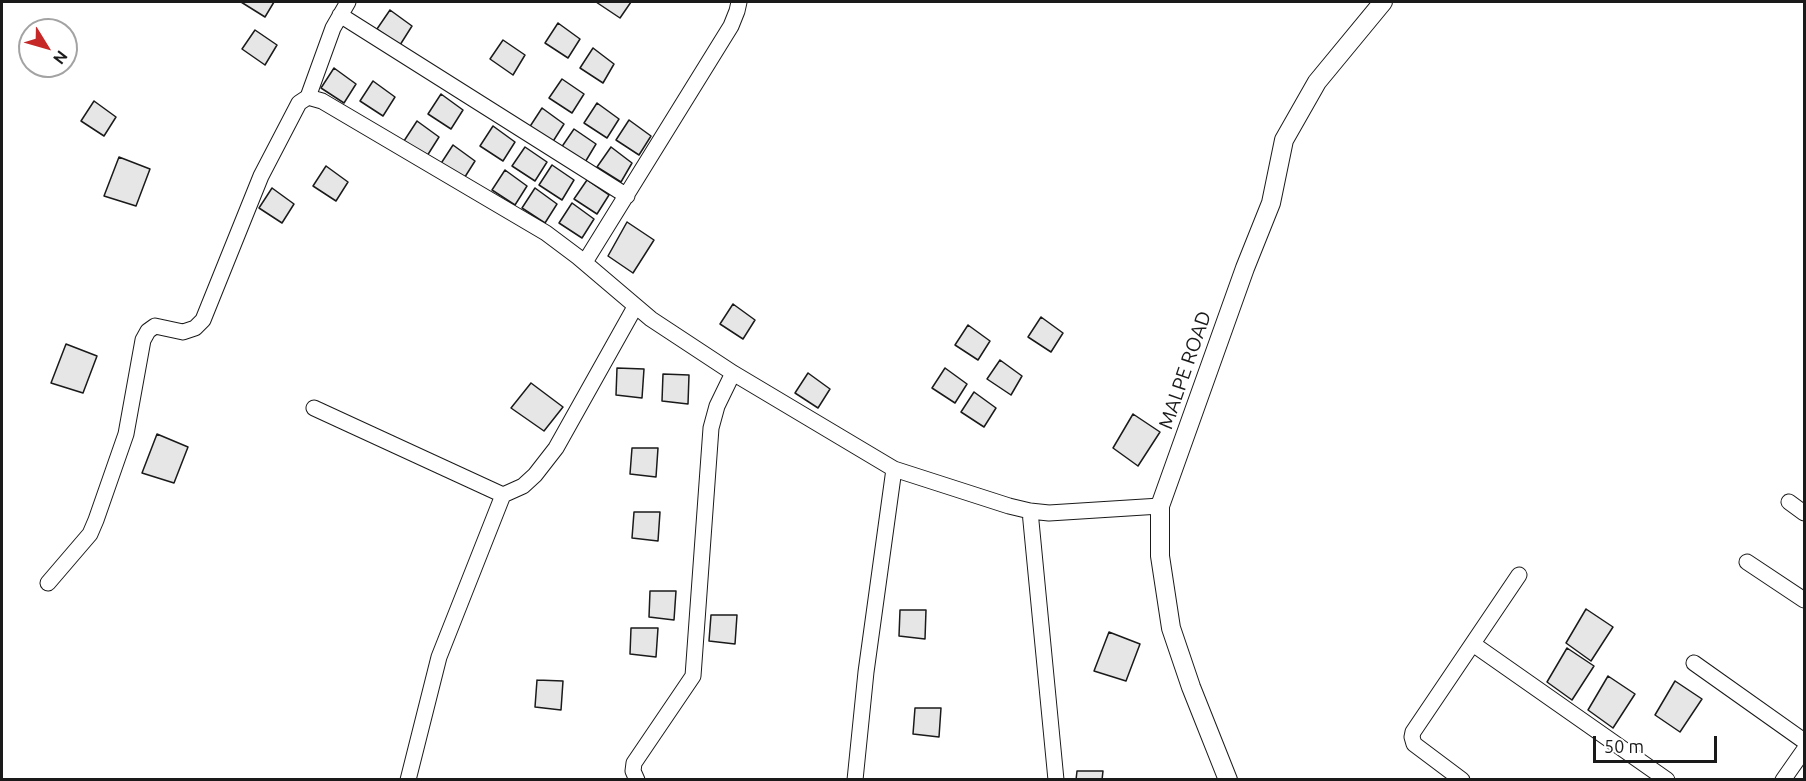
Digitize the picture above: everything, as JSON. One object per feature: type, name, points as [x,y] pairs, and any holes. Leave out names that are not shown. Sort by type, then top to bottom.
[{"type":"street","points":[[585,262],[731,26],[739,2]]},
{"type":"street","name":"MALPE ROAD","points":[[1228,780],[1191,687],[1171,628],[1160,556],[1161,506],[1245,268],[1271,203],[1284,140],[1317,82],[1383,2]]},
{"type":"street","points":[[48,583],[90,534],[96,520],[126,434],[143,340],[148,331],[155,326],[183,332],[195,328],[203,320],[261,176],[298,103],[308,96],[333,28],[344,8],[627,196]]},
{"type":"street","points":[[308,96],[322,101],[546,233],[585,262],[635,307],[733,373],[894,469],[1030,512],[1049,513],[1161,506]]},
{"type":"street","points":[[408,780],[439,657],[503,495],[523,486],[535,475],[555,448],[635,307]]},
{"type":"street","points":[[637,780],[633,771],[634,763],[693,676],[711,428],[717,406],[733,373]]},
{"type":"street","points":[[314,408],[503,495]]},
{"type":"street","points":[[855,780],[866,672],[894,469]]},
{"type":"street","points":[[1789,502],[1804,513]]},
{"type":"street","points":[[1030,512],[1056,780]]},
{"type":"street","points":[[1747,562],[1804,600]]},
{"type":"street","points":[[1462,780],[1414,744],[1413,732],[1520,575]]},
{"type":"street","points":[[1473,644],[1666,780]]},
{"type":"street","points":[[1694,663],[1804,741]]},
{"type":"street","points":[[1783,780],[1804,750]]},
{"type":"building","points":[[241,2],[274,2],[265,17]]},
{"type":"building","points":[[596,2],[631,2],[620,18]]},
{"type":"building","points":[[390,10],[412,26],[400,45],[377,29]]},
{"type":"building","points":[[558,23],[580,39],[568,58],[545,43]]},
{"type":"building","points":[[255,30],[277,45],[265,65],[242,49]]},
{"type":"building","points":[[503,40],[525,55],[513,75],[490,59]]},
{"type":"building","points":[[593,48],[614,64],[603,83],[580,68]]},
{"type":"building","points":[[334,68],[356,84],[344,103],[321,88]]},
{"type":"building","points":[[562,79],[584,94],[572,113],[549,98]]},
{"type":"building","points":[[373,81],[395,97],[383,116],[360,101]]},
{"type":"building","points":[[441,94],[463,110],[451,129],[428,114]]},
{"type":"building","points":[[94,101],[116,117],[104,136],[81,121]]},
{"type":"building","points":[[597,103],[619,119],[607,138],[584,123]]},
{"type":"building","points":[[542,108],[564,124],[552,143],[529,128]]},
{"type":"building","points":[[629,120],[651,136],[639,155],[616,140]]},
{"type":"building","points":[[417,121],[439,137],[427,156],[404,141]]},
{"type":"building","points":[[493,126],[515,142],[503,161],[480,146]]},
{"type":"building","points":[[574,129],[596,144],[584,164],[561,148]]},
{"type":"building","points":[[453,145],[475,161],[463,180],[440,165]]},
{"type":"building","points":[[525,147],[547,162],[535,181],[512,166]]},
{"type":"building","points":[[611,147],[632,163],[621,182],[597,167]]},
{"type":"building","points":[[119,157],[150,169],[136,206],[104,196]]},
{"type":"building","points":[[552,165],[574,180],[562,200],[539,185]]},
{"type":"building","points":[[326,166],[348,182],[336,201],[313,186]]},
{"type":"building","points":[[505,170],[527,186],[515,205],[492,190]]},
{"type":"building","points":[[587,180],[609,195],[597,214],[574,199]]},
{"type":"building","points":[[272,188],[294,204],[282,223],[259,208]]},
{"type":"building","points":[[535,188],[557,204],[545,223],[522,208]]},
{"type":"building","points":[[572,203],[594,219],[582,238],[559,223]]},
{"type":"building","points":[[627,222],[654,240],[633,273],[608,256]]},
{"type":"building","points":[[733,304],[755,320],[743,339],[720,324]]},
{"type":"building","points":[[1041,317],[1063,333],[1051,352],[1028,337]]},
{"type":"building","points":[[968,325],[990,341],[978,360],[955,345]]},
{"type":"building","points":[[66,344],[97,356],[83,393],[51,383]]},
{"type":"building","points":[[1000,360],[1022,376],[1011,395],[987,379]]},
{"type":"building","points":[[617,368],[644,369],[642,398],[616,395]]},
{"type":"building","points":[[945,368],[967,384],[955,403],[932,388]]},
{"type":"building","points":[[808,373],[830,389],[818,408],[795,393]]},
{"type":"building","points":[[663,374],[689,375],[688,404],[662,401]]},
{"type":"building","points":[[531,383],[563,407],[544,431],[511,408]]},
{"type":"building","points":[[974,392],[996,408],[984,427],[961,412]]},
{"type":"building","points":[[1133,414],[1160,432],[1138,466],[1113,448]]},
{"type":"building","points":[[157,434],[188,447],[174,483],[142,473]]},
{"type":"building","points":[[632,448],[658,448],[656,477],[630,474]]},
{"type":"building","points":[[634,512],[660,512],[658,541],[632,538]]},
{"type":"building","points":[[650,591],[676,591],[674,620],[649,617]]},
{"type":"building","points":[[1586,609],[1613,627],[1591,661],[1566,643]]},
{"type":"building","points":[[900,610],[926,610],[925,639],[899,636]]},
{"type":"building","points":[[711,615],[737,615],[735,644],[709,641]]},
{"type":"building","points":[[631,628],[658,628],[656,657],[630,654]]},
{"type":"building","points":[[1109,632],[1140,644],[1126,681],[1094,671]]},
{"type":"building","points":[[1567,648],[1594,666],[1572,700],[1547,682]]},
{"type":"building","points":[[1608,676],[1635,694],[1613,728],[1588,710]]},
{"type":"building","points":[[537,680],[563,681],[561,710],[535,707]]},
{"type":"building","points":[[1675,681],[1702,699],[1680,732],[1655,715]]},
{"type":"building","points":[[915,708],[941,708],[939,737],[913,734]]},
{"type":"building","points":[[1077,771],[1103,771],[1102,780],[1076,780]]}]
